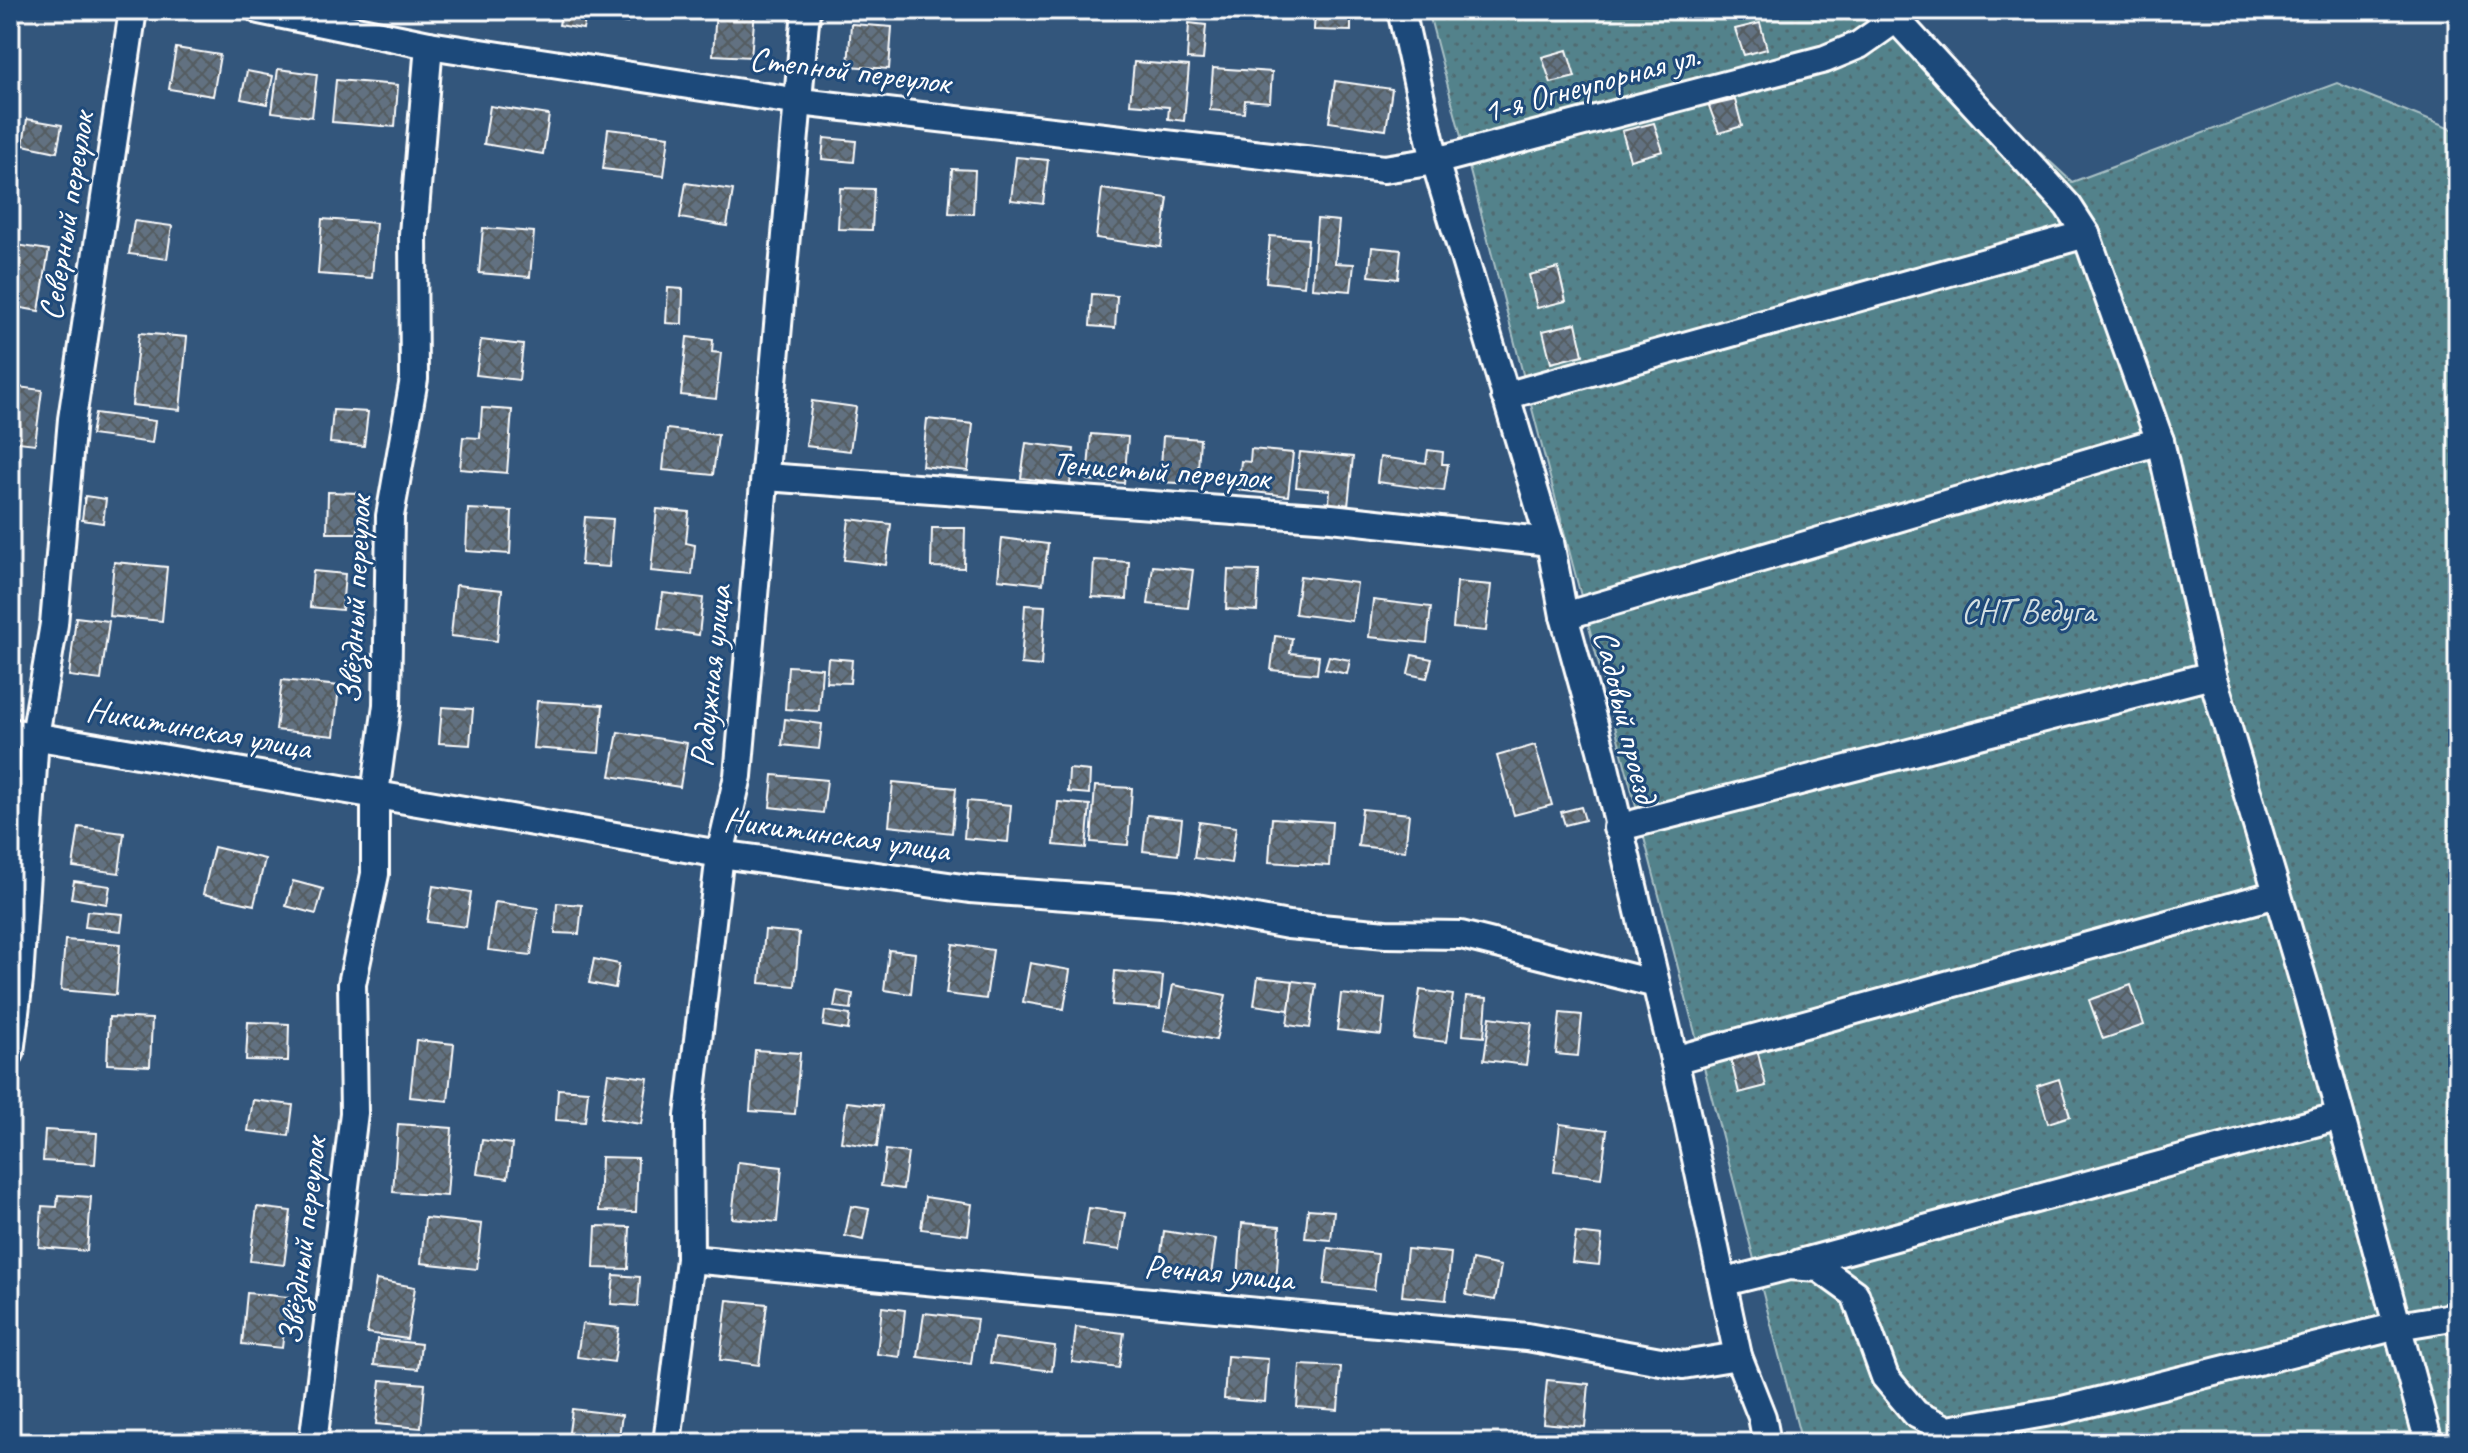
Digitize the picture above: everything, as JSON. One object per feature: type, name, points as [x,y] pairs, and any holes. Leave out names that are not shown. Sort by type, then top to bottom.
[{"type":"street","name":"Северный переулок","points":[[10,1053],[19,980],[22,734],[54,624],[72,419],[133,10]]},
{"type":"street","name":"Степной переулок","points":[[259,10],[429,45],[800,102],[1384,169],[1435,161]]},
{"type":"street","name":"Радужная улица","points":[[667,1443],[690,1259],[689,1116],[720,854],[738,776],[806,10]]},
{"type":"street","name":"Садовый проезд","points":[[1401,10],[1435,161],[1550,542],[1564,616],[1601,750],[1674,1060],[1725,1282],[1738,1356],[1762,1417],[1767,1443]]},
{"type":"street","name":"1-я Огнеупорная ул.","points":[[1435,161],[1825,59],[1859,45],[1886,15]]},
{"type":"street","points":[[1886,15],[2068,206],[2086,234],[2160,441],[2212,675],[2340,1116],[2429,1443]]},
{"type":"street","name":"Звёздный переулок","points":[[313,1443],[354,1113],[352,984],[375,874],[375,794],[387,705],[390,516],[414,379],[413,234],[429,45]]},
{"type":"street","points":[[1505,396],[2086,234]]},
{"type":"street","points":[[1564,616],[2160,441]]},
{"type":"street","name":"Тенистый переулок","points":[[766,477],[1331,518],[1550,542]]},
{"type":"street","points":[[1617,828],[2212,675]]},
{"type":"street","name":"Никитинская улица","points":[[22,734],[720,854],[970,889],[1175,904],[1288,925],[1386,934],[1461,935],[1656,984]]},
{"type":"street","points":[[1674,1060],[2277,894]]},
{"type":"street","points":[[1725,1282],[2340,1116]]},
{"type":"street","name":"Речная улица","points":[[690,1259],[1527,1337],[1683,1365],[1738,1356]]},
{"type":"street","points":[[1789,1266],[1819,1268],[1855,1294],[1885,1377],[1916,1414],[1948,1430],[2062,1410],[2398,1326],[2458,1316]]},
{"type":"green space","name":"СНТ Ведуга","points":[[1428,10],[1886,10],[2072,182],[2337,83],[2458,132],[2458,1443],[1802,1443]]},
{"type":"building","points":[[562,10],[630,10],[627,23],[586,15],[583,29],[559,25]]},
{"type":"building","points":[[716,10],[755,10],[751,57],[713,55]]},
{"type":"building","points":[[854,10],[891,10],[890,15]]},
{"type":"building","points":[[1315,10],[1351,10],[1351,31],[1314,30]]},
{"type":"building","points":[[1189,23],[1206,25],[1203,60],[1187,59]]},
{"type":"building","points":[[1760,23],[1767,49],[1744,55],[1735,29]]},
{"type":"building","points":[[851,24],[892,27],[889,69],[848,66]]},
{"type":"building","points":[[176,48],[220,55],[213,96],[169,89]]},
{"type":"building","points":[[1567,50],[1575,77],[1551,83],[1542,57]]},
{"type":"building","points":[[1134,62],[1189,66],[1184,121],[1168,119],[1169,107],[1130,104]]},
{"type":"building","points":[[1213,68],[1272,72],[1270,102],[1245,100],[1244,113],[1210,110]]},
{"type":"building","points":[[278,69],[317,74],[312,117],[272,112]]},
{"type":"building","points":[[247,71],[273,76],[267,104],[241,99]]},
{"type":"building","points":[[336,80],[398,85],[395,127],[332,122]]},
{"type":"building","points":[[1335,81],[1392,89],[1386,130],[1329,122]]},
{"type":"building","points":[[1735,100],[1742,126],[1719,133],[1709,106]]},
{"type":"building","points":[[490,106],[549,115],[543,154],[484,144]]},
{"type":"building","points":[[27,119],[62,125],[57,152],[23,145]]},
{"type":"building","points":[[1654,123],[1663,151],[1630,160],[1622,131]]},
{"type":"building","points":[[608,129],[669,136],[664,176],[603,169]]},
{"type":"building","points":[[824,138],[856,141],[854,162],[822,159]]},
{"type":"building","points":[[1016,157],[1048,160],[1043,204],[1011,200]]},
{"type":"building","points":[[952,169],[975,170],[973,214],[949,213]]},
{"type":"building","points":[[686,183],[733,190],[727,226],[680,218]]},
{"type":"building","points":[[840,188],[874,189],[872,230],[838,229]]},
{"type":"building","points":[[1102,189],[1168,198],[1161,247],[1096,238]]},
{"type":"building","points":[[322,219],[376,223],[372,278],[318,274]]},
{"type":"building","points":[[1317,219],[1339,221],[1335,263],[1354,264],[1351,291],[1312,288]]},
{"type":"building","points":[[134,221],[172,226],[167,259],[129,254]]},
{"type":"building","points":[[483,228],[534,232],[530,277],[479,273]]},
{"type":"building","points":[[1270,236],[1308,239],[1304,286],[1266,282]]},
{"type":"building","points":[[10,244],[49,250],[39,311],[10,306]]},
{"type":"building","points":[[1372,247],[1401,250],[1398,279],[1369,276]]},
{"type":"building","points":[[1558,268],[1566,301],[1537,308],[1529,275]]},
{"type":"building","points":[[668,288],[683,289],[682,324],[666,323]]},
{"type":"building","points":[[1092,294],[1117,296],[1115,328],[1090,326]]},
{"type":"building","points":[[1576,323],[1583,355],[1551,363],[1543,331]]},
{"type":"building","points":[[139,333],[187,337],[180,410],[132,405]]},
{"type":"building","points":[[687,337],[713,340],[712,352],[721,353],[716,399],[681,395]]},
{"type":"building","points":[[481,340],[523,345],[519,380],[476,375]]},
{"type":"building","points":[[10,386],[42,390],[35,444],[11,441],[10,451]]},
{"type":"building","points":[[812,401],[856,407],[850,451],[806,446]]},
{"type":"building","points":[[482,408],[512,410],[507,473],[460,469],[463,437],[480,438]]},
{"type":"building","points":[[333,410],[368,412],[364,446],[330,443]]},
{"type":"building","points":[[95,413],[155,421],[152,443],[91,435]]},
{"type":"building","points":[[927,419],[973,424],[968,471],[922,466]]},
{"type":"building","points":[[667,429],[718,435],[713,475],[663,470]]},
{"type":"building","points":[[1091,434],[1128,437],[1124,483],[1087,480]]},
{"type":"building","points":[[1163,436],[1200,439],[1197,484],[1160,482]]},
{"type":"building","points":[[1026,443],[1074,449],[1070,484],[1021,478]]},
{"type":"building","points":[[1251,449],[1293,453],[1288,496],[1238,490],[1241,461],[1250,462]]},
{"type":"building","points":[[1428,450],[1443,452],[1442,464],[1448,464],[1444,491],[1377,482],[1380,457],[1426,463]]},
{"type":"building","points":[[1300,452],[1353,457],[1348,506],[1329,504],[1330,490],[1296,487]]},
{"type":"building","points":[[328,492],[359,493],[358,533],[327,533]]},
{"type":"building","points":[[85,496],[106,499],[103,523],[82,520]]},
{"type":"building","points":[[468,509],[512,511],[510,554],[466,551]]},
{"type":"building","points":[[657,509],[689,512],[686,543],[695,545],[692,575],[651,571]]},
{"type":"building","points":[[585,517],[613,519],[609,567],[581,565]]},
{"type":"building","points":[[849,519],[891,524],[886,565],[844,560]]},
{"type":"building","points":[[932,528],[965,528],[964,568],[931,567]]},
{"type":"building","points":[[1002,538],[1048,544],[1043,584],[998,579]]},
{"type":"building","points":[[1094,560],[1129,562],[1127,599],[1092,597]]},
{"type":"building","points":[[114,562],[167,567],[162,621],[109,616]]},
{"type":"building","points":[[1153,566],[1193,570],[1188,608],[1148,604]]},
{"type":"building","points":[[1228,570],[1259,571],[1257,611],[1226,609]]},
{"type":"building","points":[[313,571],[345,574],[342,610],[310,607]]},
{"type":"building","points":[[1300,576],[1357,583],[1352,621],[1295,614]]},
{"type":"building","points":[[1457,582],[1491,585],[1486,631],[1453,628]]},
{"type":"building","points":[[456,585],[502,590],[497,641],[451,636]]},
{"type":"building","points":[[663,593],[703,598],[699,635],[658,629]]},
{"type":"building","points":[[1373,600],[1431,607],[1427,643],[1369,637]]},
{"type":"building","points":[[1025,605],[1045,606],[1041,666],[1021,664]]},
{"type":"building","points":[[76,617],[109,621],[101,680],[69,676]]},
{"type":"building","points":[[1275,636],[1292,638],[1290,653],[1319,656],[1317,674],[1271,670]]},
{"type":"building","points":[[1412,655],[1432,659],[1427,678],[1408,674]]},
{"type":"building","points":[[1329,656],[1350,660],[1347,674],[1325,669]]},
{"type":"building","points":[[828,658],[852,660],[850,683],[826,682]]},
{"type":"building","points":[[788,666],[822,668],[819,711],[785,709]]},
{"type":"building","points":[[282,680],[339,686],[334,736],[276,730]]},
{"type":"building","points":[[537,701],[603,705],[599,753],[533,748]]},
{"type":"building","points":[[442,707],[473,709],[470,745],[439,743]]},
{"type":"building","points":[[785,719],[822,724],[819,749],[782,745]]},
{"type":"building","points":[[618,732],[687,743],[680,787],[610,776]]},
{"type":"building","points":[[1535,745],[1552,805],[1514,815],[1497,756]]},
{"type":"building","points":[[1069,769],[1090,771],[1089,794],[1068,792]]},
{"type":"building","points":[[773,775],[827,780],[823,813],[770,807]]},
{"type":"building","points":[[893,782],[956,788],[952,833],[889,826]]},
{"type":"building","points":[[1095,786],[1132,788],[1128,845],[1091,842]]},
{"type":"building","points":[[967,801],[1011,805],[1008,842],[964,838]]},
{"type":"building","points":[[1058,802],[1090,805],[1086,848],[1054,845]]},
{"type":"building","points":[[1581,807],[1585,820],[1565,825],[1561,812]]},
{"type":"building","points":[[1362,809],[1409,814],[1405,851],[1358,846]]},
{"type":"building","points":[[1147,815],[1182,819],[1178,855],[1143,851]]},
{"type":"building","points":[[1272,818],[1332,822],[1329,866],[1269,862]]},
{"type":"building","points":[[1199,822],[1236,827],[1231,863],[1194,858]]},
{"type":"building","points":[[79,827],[124,833],[119,873],[73,867]]},
{"type":"building","points":[[214,847],[265,859],[254,905],[203,894]]},
{"type":"building","points":[[74,881],[110,886],[107,904],[71,898]]},
{"type":"building","points":[[293,881],[323,889],[316,914],[286,906]]},
{"type":"building","points":[[433,886],[471,892],[466,927],[427,922]]},
{"type":"building","points":[[495,902],[538,908],[531,955],[488,950]]},
{"type":"building","points":[[557,903],[582,905],[579,934],[555,933]]},
{"type":"building","points":[[87,911],[123,914],[121,931],[85,927]]},
{"type":"building","points":[[765,930],[799,933],[795,986],[760,983]]},
{"type":"building","points":[[65,940],[120,944],[116,995],[61,990]]},
{"type":"building","points":[[953,944],[993,950],[986,999],[946,994]]},
{"type":"building","points":[[889,950],[915,953],[911,994],[884,990]]},
{"type":"building","points":[[594,959],[619,964],[615,988],[589,983]]},
{"type":"building","points":[[1030,963],[1070,970],[1064,1009],[1023,1002]]},
{"type":"building","points":[[1115,971],[1163,976],[1160,1009],[1112,1005]]},
{"type":"building","points":[[1258,977],[1293,981],[1289,1010],[1254,1005]]},
{"type":"building","points":[[1293,981],[1316,984],[1310,1028],[1287,1025]]},
{"type":"building","points":[[1173,985],[1226,995],[1216,1040],[1164,1030]]},
{"type":"building","points":[[2131,985],[2144,1025],[2103,1039],[2089,1000]]},
{"type":"building","points":[[1420,990],[1453,995],[1446,1042],[1413,1038]]},
{"type":"building","points":[[837,991],[853,994],[851,1009],[834,1007]]},
{"type":"building","points":[[1341,994],[1385,999],[1381,1035],[1337,1030]]},
{"type":"building","points":[[1466,996],[1487,998],[1484,1037],[1463,1035]]},
{"type":"building","points":[[825,1011],[850,1015],[848,1030],[823,1026]]},
{"type":"building","points":[[1560,1013],[1582,1015],[1578,1056],[1556,1054]]},
{"type":"building","points":[[109,1017],[152,1019],[150,1066],[107,1064]]},
{"type":"building","points":[[1490,1017],[1532,1023],[1526,1065],[1484,1060]]},
{"type":"building","points":[[248,1022],[289,1024],[288,1061],[246,1060]]},
{"type":"building","points":[[416,1040],[454,1044],[448,1101],[410,1097]]},
{"type":"building","points":[[1757,1049],[1766,1086],[1739,1093],[1730,1056]]},
{"type":"building","points":[[755,1050],[800,1053],[795,1114],[750,1111]]},
{"type":"building","points":[[608,1073],[648,1078],[641,1124],[601,1118]]},
{"type":"building","points":[[2059,1079],[2070,1116],[2048,1123],[2037,1086]]},
{"type":"building","points":[[558,1089],[588,1091],[585,1122],[556,1120]]},
{"type":"building","points":[[253,1100],[293,1105],[289,1136],[248,1131]]},
{"type":"building","points":[[847,1102],[882,1106],[877,1147],[841,1142]]},
{"type":"building","points":[[398,1124],[452,1128],[447,1196],[393,1192]]},
{"type":"building","points":[[1560,1124],[1607,1130],[1601,1178],[1554,1172]]},
{"type":"building","points":[[45,1130],[97,1133],[95,1164],[43,1161]]},
{"type":"building","points":[[482,1140],[512,1144],[508,1178],[477,1174]]},
{"type":"building","points":[[886,1150],[908,1153],[903,1189],[881,1186]]},
{"type":"building","points":[[601,1157],[638,1158],[636,1212],[599,1211]]},
{"type":"building","points":[[738,1162],[782,1167],[777,1222],[732,1218]]},
{"type":"building","points":[[58,1195],[91,1197],[87,1251],[39,1247],[42,1206],[57,1207]]},
{"type":"building","points":[[925,1197],[972,1204],[968,1235],[921,1229]]},
{"type":"building","points":[[851,1206],[869,1209],[863,1240],[845,1236]]},
{"type":"building","points":[[257,1207],[291,1211],[284,1265],[250,1261]]},
{"type":"building","points":[[1089,1208],[1125,1213],[1120,1250],[1083,1245]]},
{"type":"building","points":[[1308,1209],[1334,1211],[1331,1240],[1305,1238]]},
{"type":"building","points":[[425,1218],[482,1224],[477,1269],[421,1263]]},
{"type":"building","points":[[1242,1223],[1280,1226],[1276,1283],[1238,1280]]},
{"type":"building","points":[[596,1226],[630,1227],[628,1269],[594,1268]]},
{"type":"building","points":[[1164,1231],[1216,1239],[1211,1275],[1159,1268]]},
{"type":"building","points":[[1576,1233],[1602,1236],[1599,1265],[1572,1262]]},
{"type":"building","points":[[1328,1248],[1378,1254],[1374,1290],[1324,1284]]},
{"type":"building","points":[[1407,1249],[1451,1253],[1446,1300],[1402,1296]]},
{"type":"building","points":[[1472,1260],[1501,1266],[1495,1300],[1466,1295]]},
{"type":"building","points":[[614,1275],[640,1277],[638,1306],[611,1304]]},
{"type":"building","points":[[376,1280],[415,1287],[407,1339],[367,1333]]},
{"type":"building","points":[[247,1293],[288,1297],[282,1348],[242,1344]]},
{"type":"building","points":[[727,1300],[767,1304],[759,1365],[720,1360]]},
{"type":"building","points":[[882,1307],[905,1310],[900,1357],[877,1354]]},
{"type":"building","points":[[924,1313],[977,1319],[971,1364],[918,1357]]},
{"type":"building","points":[[582,1324],[619,1328],[614,1362],[577,1357]]},
{"type":"building","points":[[1076,1327],[1124,1333],[1119,1368],[1072,1362]]},
{"type":"building","points":[[994,1338],[1055,1346],[1052,1371],[990,1363]]},
{"type":"building","points":[[377,1339],[421,1344],[418,1369],[374,1365]]},
{"type":"building","points":[[1227,1356],[1268,1359],[1265,1402],[1224,1399]]},
{"type":"building","points":[[1300,1365],[1341,1367],[1338,1410],[1297,1407]]},
{"type":"building","points":[[381,1380],[425,1384],[421,1428],[376,1424]]},
{"type":"building","points":[[1547,1380],[1589,1384],[1585,1427],[1543,1423]]},
{"type":"building","points":[[572,1409],[622,1415],[618,1443],[568,1440]]}]
